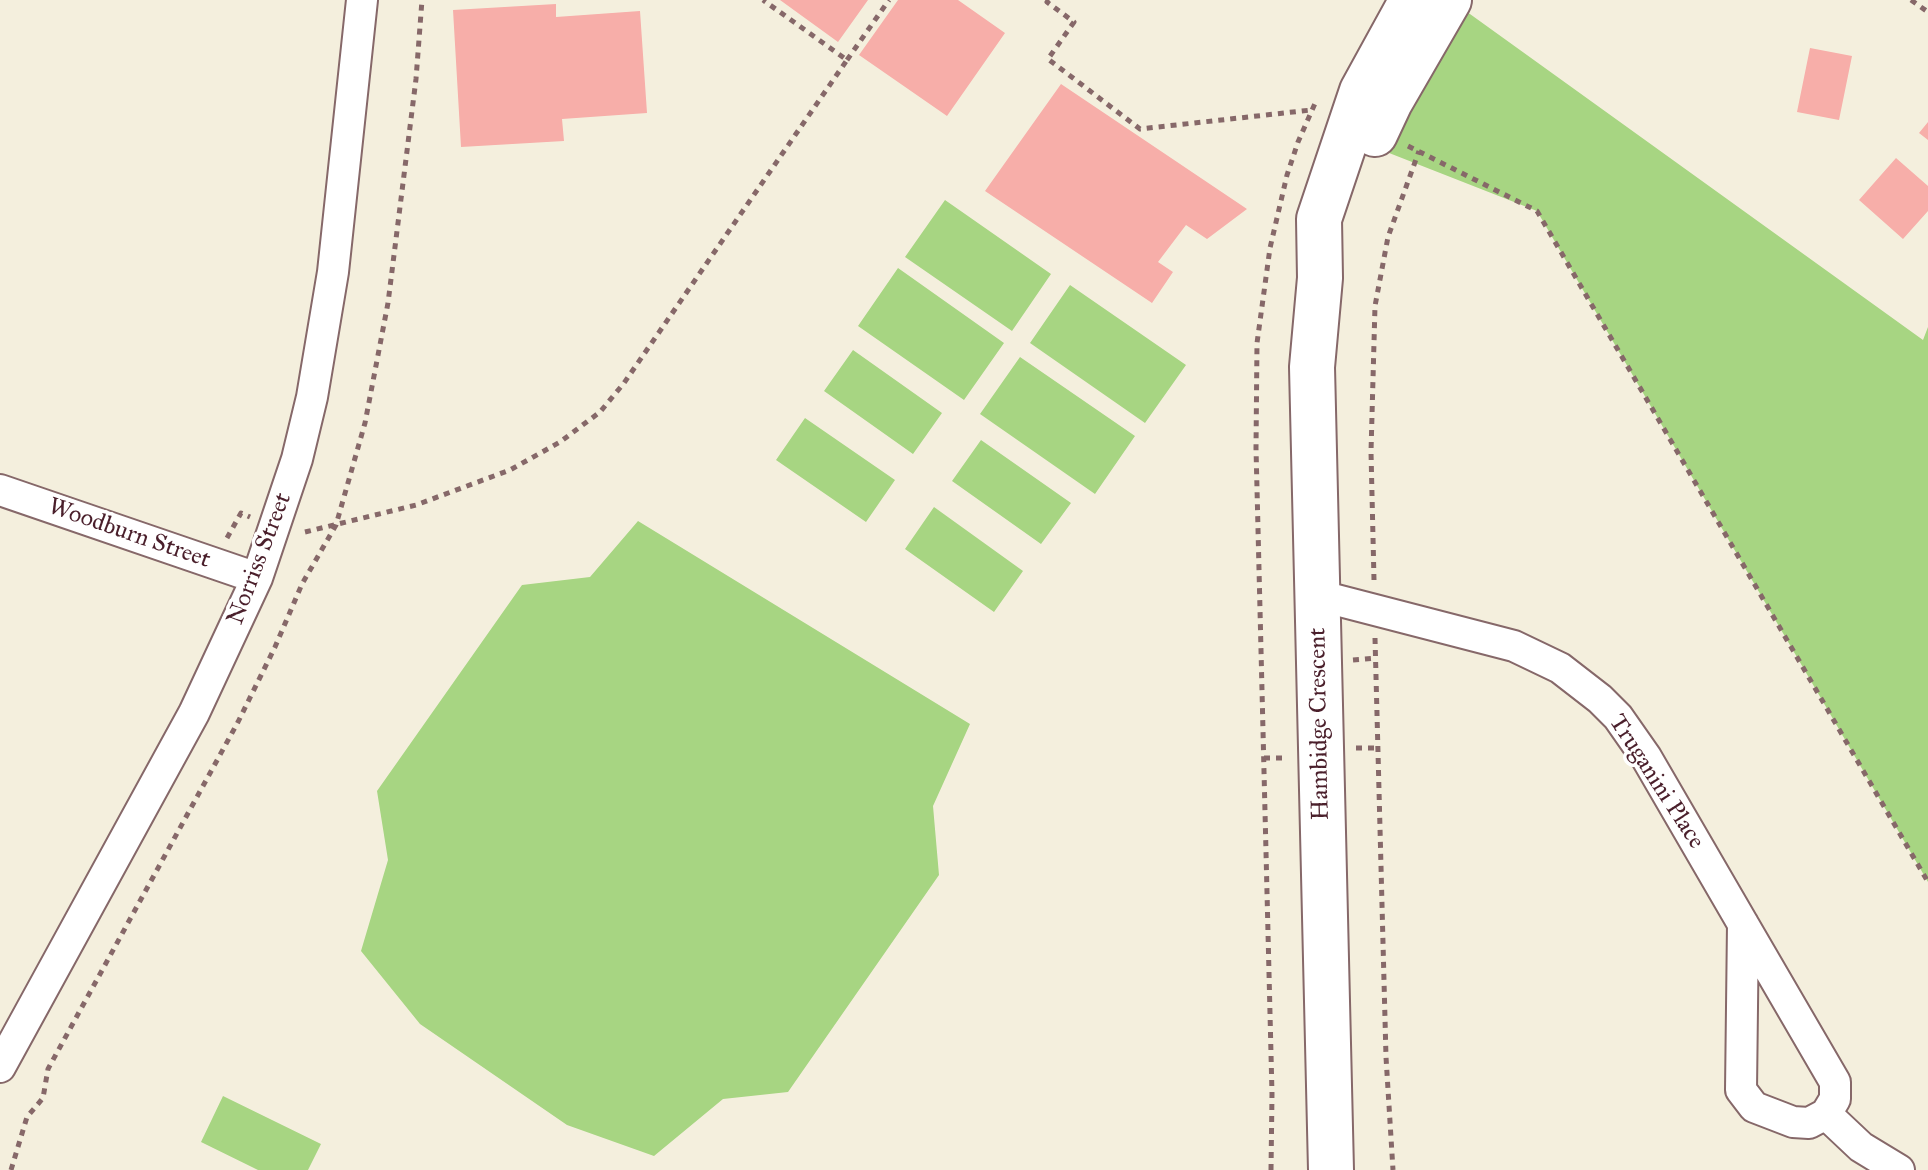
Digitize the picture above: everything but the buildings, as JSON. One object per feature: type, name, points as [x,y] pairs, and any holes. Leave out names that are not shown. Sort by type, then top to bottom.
[{"type":"street","name":"Norriss Street","points":[[0,1067],[194,713],[257,578],[297,459],[312,397],[333,272],[362,0]]},
{"type":"street","name":"Hambidge Crescent","points":[[1331,1170],[1312,367],[1320,278],[1319,219],[1362,91],[1412,0]]},
{"type":"street","name":"Hambidge Crescent","points":[[1320,278],[1339,241],[1376,132],[1449,0]]},
{"type":"street","name":"Woodburn Street","points":[[0,490],[257,578]]},
{"type":"street","name":"Truganini Place","points":[[1317,595],[1514,646],[1560,668],[1618,717],[1646,757],[1835,1082],[1835,1099],[1826,1114]]},
{"type":"street","points":[[1743,924],[1741,1090],[1754,1107],[1793,1122],[1809,1123],[1826,1114],[1861,1147],[1899,1170]]},
{"type":"path","points":[[763,0],[847,60]]},
{"type":"path","points":[[299,533],[416,505],[510,470],[560,442],[600,412],[624,383],[889,0]]},
{"type":"path","points":[[1049,0],[1047,2],[1074,22],[1048,59],[1140,129],[1312,110]]},
{"type":"path","points":[[1911,0],[1928,12]]},
{"type":"path","points":[[1271,1170],[1272,1094],[1256,448],[1257,343],[1270,248],[1287,175],[1320,89]]},
{"type":"path","points":[[1401,142],[1537,211],[1928,882]]},
{"type":"path","points":[[1393,1170],[1386,1057],[1371,452],[1375,306],[1388,237],[1419,151]]},
{"type":"green space","points":[[1463,9],[1923,340],[1928,327],[1928,882],[1537,211],[1384,151]]},
{"type":"green space","points":[[945,200],[1051,274],[1012,331],[905,257]]},
{"type":"green space","points":[[898,268],[1004,343],[964,400],[858,326]]},
{"type":"green space","points":[[1070,285],[1186,365],[1145,423],[1030,343]]},
{"type":"green space","points":[[853,350],[942,413],[913,454],[824,391]]},
{"type":"green space","points":[[1020,357],[1135,436],[1095,494],[980,414]]},
{"type":"green space","points":[[805,418],[895,480],[866,522],[776,460]]},
{"type":"green space","points":[[981,440],[1071,503],[1041,544],[952,481]]},
{"type":"green space","points":[[934,507],[1023,571],[994,612],[905,549]]},
{"type":"green space","points":[[638,521],[970,724],[933,806],[939,875],[788,1092],[723,1099],[654,1156],[567,1125],[420,1024],[361,951],[388,860],[377,791],[522,585],[590,577]]},
{"type":"green space","points":[[223,1096],[321,1144],[308,1170],[258,1170],[201,1142]]}]
